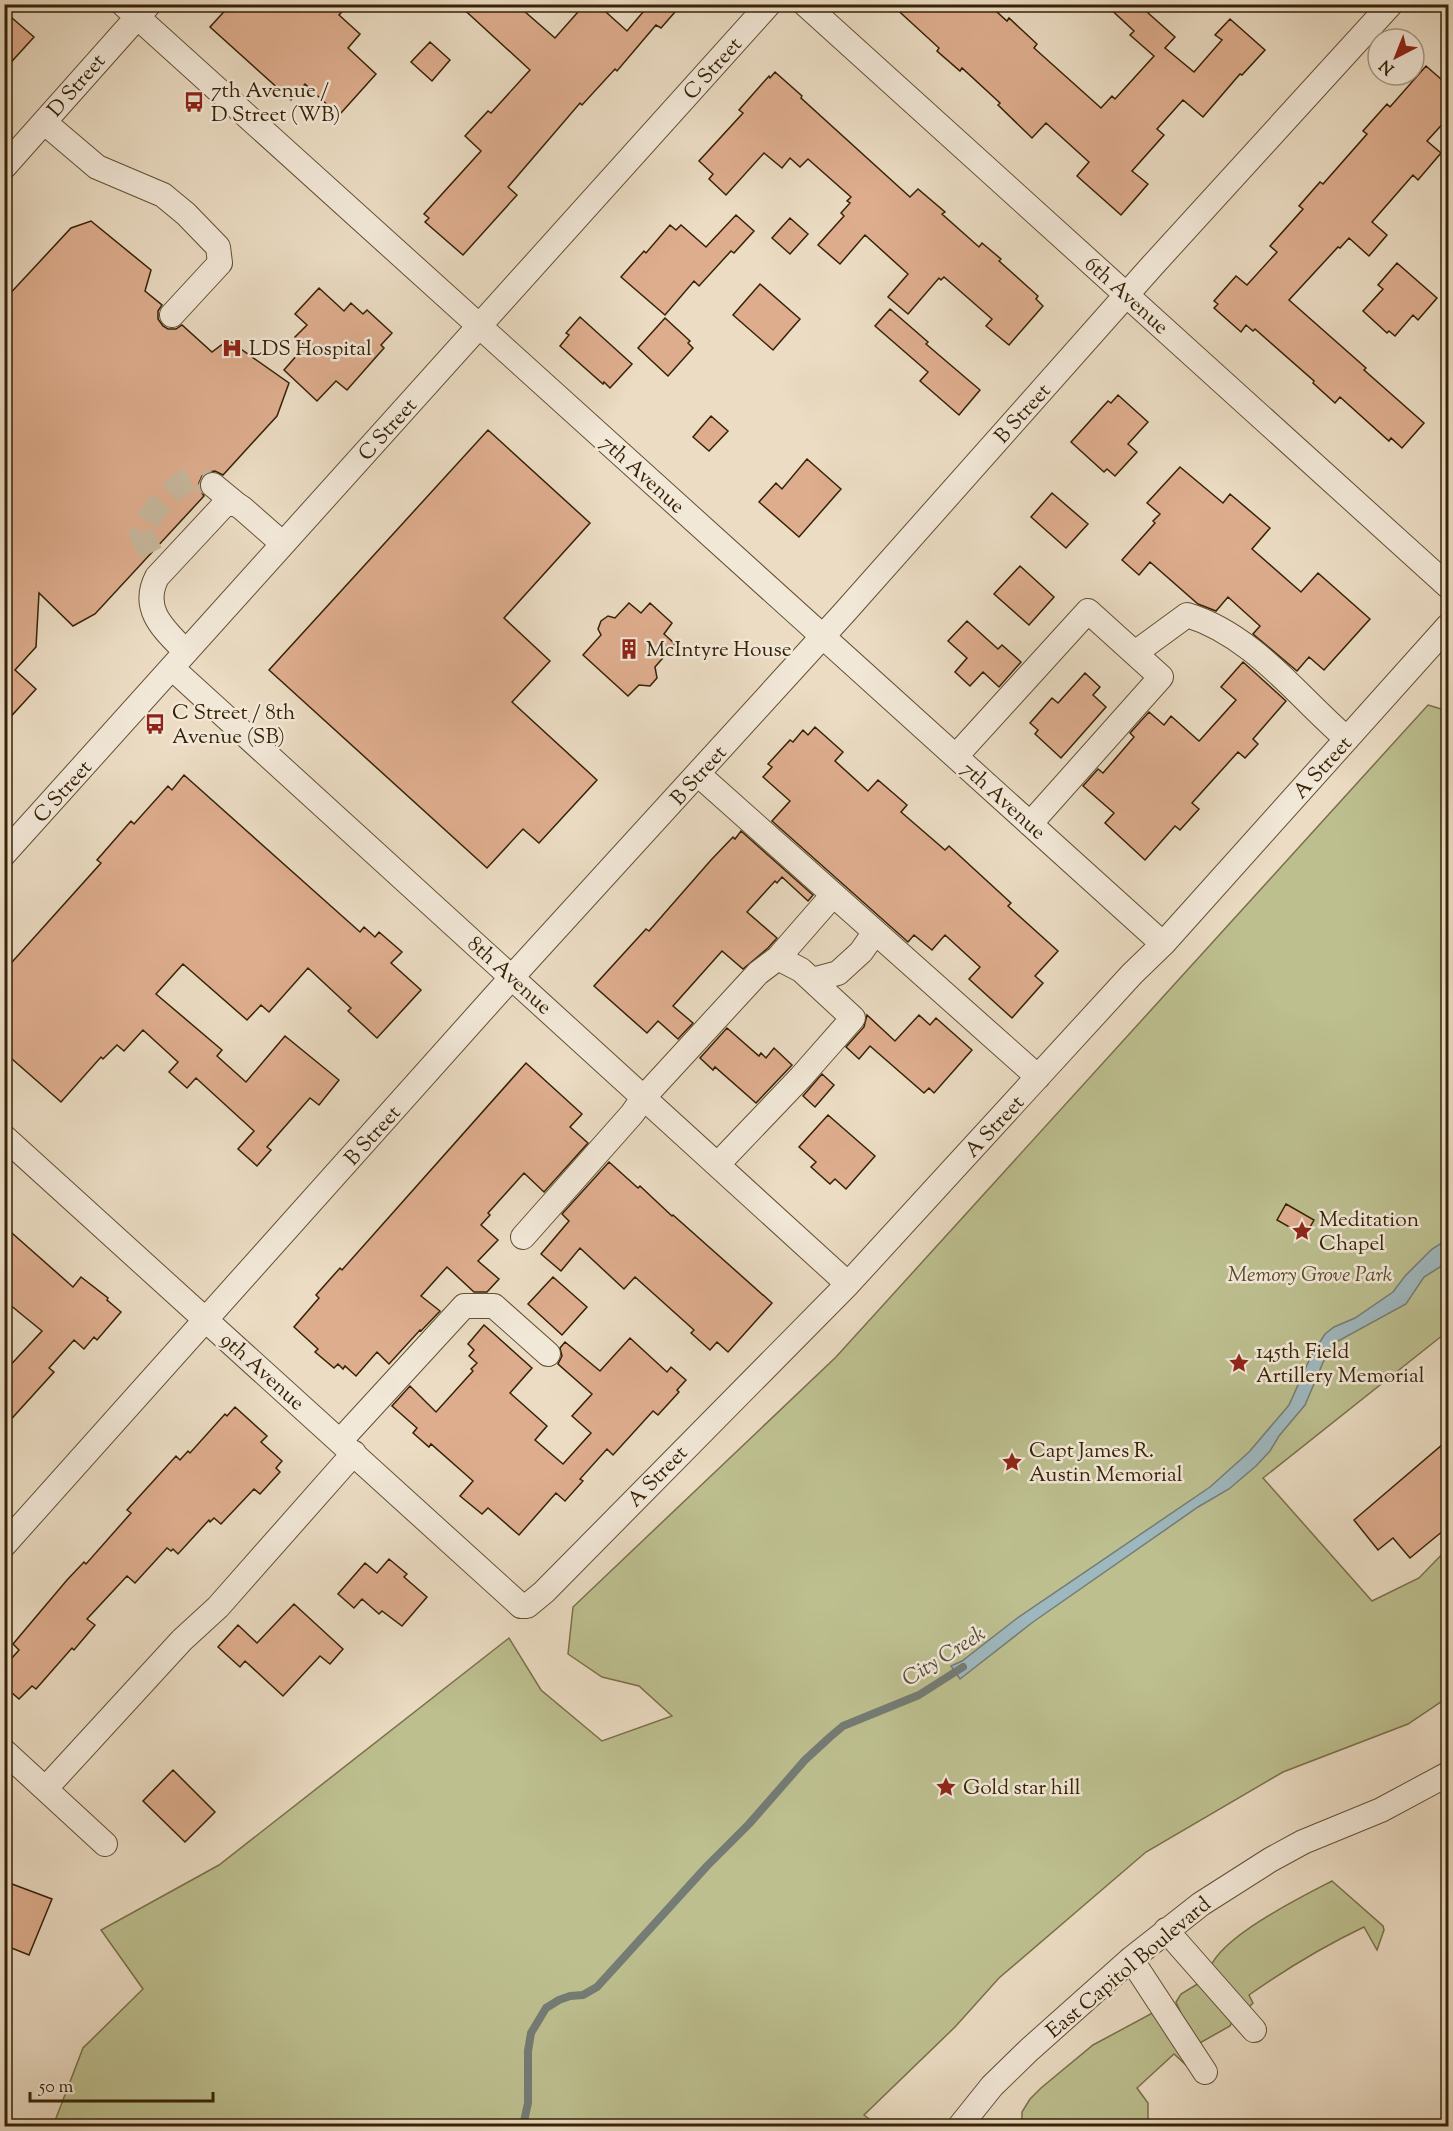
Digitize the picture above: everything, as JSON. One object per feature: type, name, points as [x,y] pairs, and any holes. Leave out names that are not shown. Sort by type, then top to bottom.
[{"type":"street","name":"C Street","points":[[4,854],[769,4]]},
{"type":"street","name":"6th Avenue","points":[[805,4],[1449,586]]},
{"type":"street","name":"B Street","points":[[4,1545],[208,1320],[512,977],[699,774],[1127,295],[1391,4]]},
{"type":"street","name":"7th Avenue","points":[[136,9],[479,327],[823,635],[1162,944]]},
{"type":"street","name":"D Street","points":[[4,167],[44,122],[136,9]]},
{"type":"street","points":[[44,122],[97,167],[163,195],[186,214],[218,247],[220,263],[172,315]]},
{"type":"street","points":[[213,485],[283,544]]},
{"type":"street","name":"8th Avenue","points":[[236,504],[225,504],[159,560],[157,577],[151,588],[151,602],[155,617],[179,660],[512,977],[848,1284]]},
{"type":"street","points":[[956,756],[1088,611],[1135,653],[1161,677],[1030,824]]},
{"type":"street","points":[[1135,653],[1187,615],[1207,621],[1237,639],[1347,739]]},
{"type":"street","name":"A Street","points":[[521,1606],[527,1606],[544,1592],[848,1284],[1162,944],[1449,626]]},
{"type":"street","points":[[699,774],[1038,1077]]},
{"type":"street","points":[[524,1237],[632,1114],[644,1097],[758,973],[778,958],[833,895]]},
{"type":"street","points":[[812,980],[838,973],[861,952],[875,932]]},
{"type":"street","points":[[718,1164],[801,1077],[853,1018],[801,970],[778,958]]},
{"type":"street","name":"9th Avenue","points":[[4,1137],[521,1606]]},
{"type":"street","points":[[46,1788],[182,1640],[218,1607],[464,1306],[494,1306],[548,1354]]},
{"type":"street","points":[[4,1751],[105,1844]]},
{"type":"street","name":"East Capitol Boulevard","points":[[960,2127],[1005,2073],[1131,1959],[1237,1879],[1303,1842],[1380,1810],[1449,1774]]},
{"type":"street","points":[[1167,1930],[1254,2030]]},
{"type":"street","points":[[1131,1959],[1205,2072]]},
{"type":"green space","name":"Memory Grove Park","points":[[1428,705],[1448,711],[1448,1331],[1263,1478],[1372,1601],[1419,1578],[1448,1548],[1448,1697],[1408,1724],[1283,1772],[1146,1852],[999,1978],[955,2027],[864,2115],[878,2126],[53,2126],[83,2048],[143,1989],[101,1930],[219,1865],[509,1638],[541,1690],[602,1741],[672,1716],[639,1686],[602,1677],[568,1654],[573,1607],[836,1357]]},
{"type":"green space","points":[[1332,1881],[1383,1926],[1384,1930],[1377,1950],[1364,1927],[1305,1958],[1249,1995],[1253,2003],[1249,2007],[1210,1968],[1217,1956],[1230,1943],[1264,1918]]},
{"type":"green space","points":[[1199,1983],[1232,2022],[1230,2026],[1198,2044],[1188,2029],[1176,2002],[1181,1994]]},
{"type":"green space","points":[[1158,2010],[1187,2066],[1174,2054],[1137,2088],[1148,2103],[1148,2126],[1022,2126],[1022,2112],[1041,2088],[1093,2045]]},
{"type":"water","points":[[1448,1239],[1448,1262],[1424,1277],[1406,1304],[1338,1341],[1325,1358],[1305,1405],[1256,1466],[1229,1489],[1198,1507],[1033,1622],[960,1679],[951,1666],[962,1661],[1016,1619],[1210,1487],[1249,1452],[1289,1405],[1311,1356],[1325,1334],[1334,1327],[1355,1318],[1393,1292],[1405,1276],[1432,1249]]},
{"type":"building","points":[[231,4],[349,4],[339,15],[360,34],[348,48],[376,74],[341,113],[335,108],[333,110],[305,84],[291,100],[210,27]]},
{"type":"building","points":[[458,4],[516,4],[555,38],[585,4],[597,4],[627,31],[643,12],[633,4],[682,4],[661,28],[656,25],[617,71],[615,69],[582,105],[580,103],[508,187],[517,195],[463,255],[425,222],[429,218],[424,214],[481,151],[465,136],[488,111],[491,113],[530,70]]},
{"type":"building","points":[[891,4],[988,4],[1007,21],[1009,18],[1037,44],[1034,48],[1101,108],[1112,96],[1115,99],[1154,56],[1130,35],[1134,31],[1105,4],[1138,4],[1175,37],[1165,48],[1194,72],[1222,40],[1215,35],[1230,19],[1265,50],[1242,75],[1240,74],[1203,117],[1183,100],[1157,129],[1164,135],[1132,171],[1148,184],[1121,215],[1077,176],[1089,162],[1046,123],[1032,138],[998,105],[1000,103],[962,68],[960,71],[937,51],[939,48]]},
{"type":"building","points":[[4,11],[34,37],[4,70]]},
{"type":"building","points":[[430,42],[450,60],[432,81],[411,62]]},
{"type":"building","points":[[1426,66],[1449,86],[1449,117],[1427,141],[1441,153],[1418,180],[1413,175],[1372,222],[1387,235],[1369,256],[1349,238],[1289,300],[1424,423],[1402,448],[1391,438],[1389,441],[1340,397],[1335,403],[1313,383],[1314,381],[1255,329],[1253,331],[1246,325],[1241,332],[1214,308],[1218,304],[1214,301],[1236,276],[1247,285],[1277,252],[1270,246],[1303,209],[1299,206],[1320,182],[1323,184],[1367,134],[1363,131],[1387,104],[1390,107],[1408,87],[1426,87]]},
{"type":"building","points":[[775,72],[910,197],[918,189],[945,212],[942,214],[979,247],[982,243],[1001,259],[999,261],[1038,296],[1036,299],[1043,306],[1009,345],[986,326],[992,319],[944,277],[941,280],[939,278],[908,314],[888,297],[908,274],[865,235],[840,264],[818,245],[844,216],[841,213],[850,203],[847,201],[851,197],[808,159],[800,167],[790,158],[782,168],[764,153],[726,195],[709,179],[713,174],[699,161],[743,113],[739,110]]},
{"type":"building","points":[[736,215],[754,231],[734,253],[731,251],[699,286],[694,281],[665,315],[621,277],[670,225],[676,230],[681,225],[706,247]]},
{"type":"building","points":[[790,218],[808,234],[790,254],[772,238]]},
{"type":"building","name":"LDS Hospital","points":[[91,221],[151,270],[145,291],[162,305],[158,311],[158,319],[163,326],[176,329],[182,325],[212,352],[228,340],[289,383],[277,416],[223,475],[215,471],[202,476],[199,483],[204,496],[95,614],[73,626],[39,593],[36,647],[15,670],[36,689],[4,724],[4,300],[71,228]]},
{"type":"building","points":[[1397,263],[1437,298],[1418,320],[1413,315],[1395,336],[1389,331],[1387,333],[1363,311],[1383,289],[1378,285]]},
{"type":"building","points":[[760,284],[800,319],[773,350],[733,315]]},
{"type":"building","points":[[319,288],[344,311],[351,303],[363,314],[367,310],[392,333],[381,345],[384,348],[347,390],[336,381],[317,401],[284,370],[305,346],[295,337],[307,325],[295,314]]},
{"type":"building","points":[[890,309],[928,342],[926,344],[980,390],[959,415],[920,381],[928,372],[875,326]]},
{"type":"building","points":[[580,317],[632,364],[610,388],[560,346],[569,335],[566,333]]},
{"type":"building","points":[[665,318],[690,341],[688,343],[693,348],[668,376],[638,348]]},
{"type":"building","points":[[1118,395],[1148,422],[1128,444],[1137,452],[1115,476],[1107,469],[1104,472],[1071,442],[1108,401],[1111,403]]},
{"type":"building","points":[[711,416],[728,431],[709,451],[693,437]]},
{"type":"building","points":[[488,430],[590,523],[504,618],[550,661],[512,702],[597,780],[539,843],[523,829],[487,868],[269,670]]},
{"type":"building","points":[[807,459],[841,489],[799,537],[759,502],[776,483],[782,489]]},
{"type":"building","points":[[1180,467],[1223,503],[1230,494],[1270,528],[1252,549],[1301,592],[1318,573],[1370,619],[1324,670],[1309,657],[1297,671],[1253,634],[1260,626],[1228,597],[1216,611],[1198,604],[1150,562],[1139,575],[1122,560],[1155,523],[1153,521],[1160,514],[1147,503]]},
{"type":"building","points":[[1052,493],[1088,524],[1066,548],[1031,517]]},
{"type":"building","points":[[1020,566],[1054,597],[1029,625],[994,594]]},
{"type":"building","name":"McIntyre House","points":[[629,603],[641,613],[650,603],[672,623],[664,634],[675,644],[655,667],[657,678],[650,686],[639,685],[628,696],[583,655],[601,635],[598,629],[601,621],[608,616],[615,618]]},
{"type":"building","points":[[967,621],[998,649],[1002,645],[1021,662],[999,687],[983,672],[970,686],[955,672],[967,658],[948,641]]},
{"type":"building","points":[[1243,662],[1286,701],[1253,739],[1258,744],[1245,758],[1238,752],[1192,803],[1199,809],[1180,830],[1175,826],[1145,860],[1105,823],[1114,813],[1083,786],[1098,769],[1103,773],[1134,737],[1130,733],[1149,712],[1164,725],[1171,716],[1199,741],[1236,700],[1221,687]]},
{"type":"building","points":[[1085,673],[1100,687],[1093,695],[1106,707],[1061,758],[1035,734],[1038,730],[1030,723],[1052,698],[1058,703]]},
{"type":"building","points":[[815,727],[843,752],[835,761],[868,791],[878,780],[907,805],[901,812],[945,850],[949,846],[1011,903],[1008,906],[1058,951],[1035,976],[1043,983],[1012,1018],[969,979],[980,967],[945,935],[932,950],[914,935],[908,942],[772,821],[790,801],[763,777],[772,767],[768,764],[790,740],[793,742],[803,730],[808,735]]},
{"type":"building","points":[[184,775],[360,932],[364,927],[375,937],[379,932],[402,952],[391,963],[421,990],[377,1038],[348,1011],[351,1008],[308,968],[269,1012],[261,1005],[247,1020],[183,964],[156,994],[222,1050],[217,1056],[246,1082],[285,1036],[339,1080],[319,1105],[310,1098],[267,1147],[271,1150],[257,1166],[238,1149],[254,1131],[196,1078],[187,1088],[169,1072],[178,1062],[143,1030],[124,1051],[117,1045],[103,1059],[101,1057],[61,1102],[4,1052],[4,971],[101,863],[97,860],[131,821],[134,824],[168,786],[172,790]]},
{"type":"building","points":[[741,831],[813,895],[808,901],[782,877],[777,883],[775,881],[747,912],[777,938],[743,969],[722,951],[673,1006],[693,1023],[678,1039],[658,1021],[647,1033],[594,986],[646,929],[649,931],[711,860]]},
{"type":"building","points":[[867,1015],[895,1041],[919,1015],[930,1025],[936,1018],[972,1050],[934,1093],[929,1088],[924,1093],[870,1046],[859,1059],[846,1047],[864,1027]]},
{"type":"building","points":[[727,1028],[759,1056],[761,1053],[766,1058],[774,1048],[792,1065],[756,1103],[715,1067],[713,1070],[700,1058]]},
{"type":"building","points":[[526,1063],[582,1114],[570,1127],[588,1143],[544,1192],[524,1173],[488,1213],[490,1215],[481,1225],[498,1240],[478,1261],[499,1279],[487,1292],[474,1292],[447,1267],[421,1296],[440,1311],[389,1364],[377,1352],[356,1376],[345,1366],[343,1369],[338,1364],[334,1368],[315,1352],[318,1349],[294,1327],[319,1298],[316,1295],[340,1268],[342,1270]]},
{"type":"building","points":[[822,1074],[834,1085],[815,1107],[803,1096]]},
{"type":"building","points":[[828,1115],[875,1156],[846,1189],[835,1179],[830,1184],[811,1167],[816,1162],[799,1147]]},
{"type":"building","points":[[609,1162],[638,1188],[640,1186],[772,1303],[728,1352],[717,1342],[710,1350],[691,1333],[694,1330],[635,1277],[624,1289],[580,1248],[561,1271],[541,1254],[569,1221],[562,1214]]},
{"type":"building","points":[[1286,1204],[1314,1220],[1305,1236],[1277,1220]]},
{"type":"building","points":[[4,1226],[73,1287],[81,1277],[108,1298],[107,1300],[121,1312],[97,1340],[94,1337],[84,1349],[74,1340],[49,1368],[54,1372],[4,1427],[4,1372],[42,1331],[4,1300]]},
{"type":"building","points":[[553,1277],[587,1307],[562,1335],[528,1304]]},
{"type":"building","points":[[484,1325],[532,1368],[510,1393],[547,1426],[535,1440],[563,1464],[591,1433],[572,1416],[592,1394],[558,1364],[562,1356],[560,1348],[565,1342],[600,1371],[630,1338],[667,1372],[671,1367],[686,1380],[677,1390],[679,1392],[658,1415],[653,1411],[613,1455],[607,1449],[580,1479],[583,1481],[565,1501],[556,1493],[519,1535],[488,1508],[482,1514],[460,1496],[473,1481],[431,1444],[429,1447],[413,1433],[417,1428],[392,1406],[410,1386],[436,1412],[473,1371],[471,1369],[477,1363],[469,1356],[474,1350],[468,1344]]},
{"type":"building","points":[[235,1407],[267,1436],[261,1442],[282,1461],[276,1468],[280,1472],[260,1494],[254,1489],[221,1524],[214,1518],[210,1522],[209,1520],[178,1554],[173,1549],[171,1551],[167,1548],[135,1583],[127,1576],[87,1619],[95,1625],[74,1650],[72,1648],[36,1689],[32,1686],[19,1699],[4,1686],[4,1667],[19,1650],[13,1644],[67,1580],[84,1562],[86,1564],[131,1513],[127,1510],[176,1456],[180,1460],[188,1451],[190,1453],[225,1414],[227,1416]]},
{"type":"building","points":[[1449,1439],[1449,1526],[1410,1558],[1393,1538],[1378,1550],[1354,1520]]},
{"type":"building","points":[[389,1559],[407,1574],[404,1577],[427,1597],[402,1626],[382,1611],[379,1614],[362,1599],[354,1608],[338,1594],[365,1563],[377,1573]]},
{"type":"building","points":[[294,1604],[343,1649],[330,1664],[320,1656],[283,1696],[245,1661],[240,1667],[218,1647],[238,1625],[257,1643]]},
{"type":"building","points":[[173,1770],[215,1812],[185,1842],[143,1801]]},
{"type":"building","points":[[4,1881],[52,1899],[29,1955],[4,1945]]},
{"type":"waterway","name":"City Creek","points":[[523,2126],[528,2103],[528,2051],[531,2033],[546,2008],[559,2000],[583,1995],[597,1987],[707,1866],[749,1824],[805,1760],[843,1726],[919,1695],[963,1667]]},
{"type":"tunnel","points":[[151,553],[141,533],[163,500],[178,486],[194,477],[213,485]]},
{"type":"place","name":"7th Avenue / D Street (WB)","points":[[194,102]]},
{"type":"place","name":"LDS Hospital","points":[[232,348]]},
{"type":"place","name":"McIntyre House","points":[[629,649]]},
{"type":"place","name":"C Street / 8th Avenue (SB)","points":[[155,724]]},
{"type":"place","name":"Meditation Chapel","points":[[1302,1231]]},
{"type":"place","name":"145th Field Artillery Memorial","points":[[1239,1363]]},
{"type":"place","name":"Capt James R. Austin Memorial","points":[[1012,1462]]},
{"type":"place","name":"Gold star hill","points":[[946,1787]]}]
